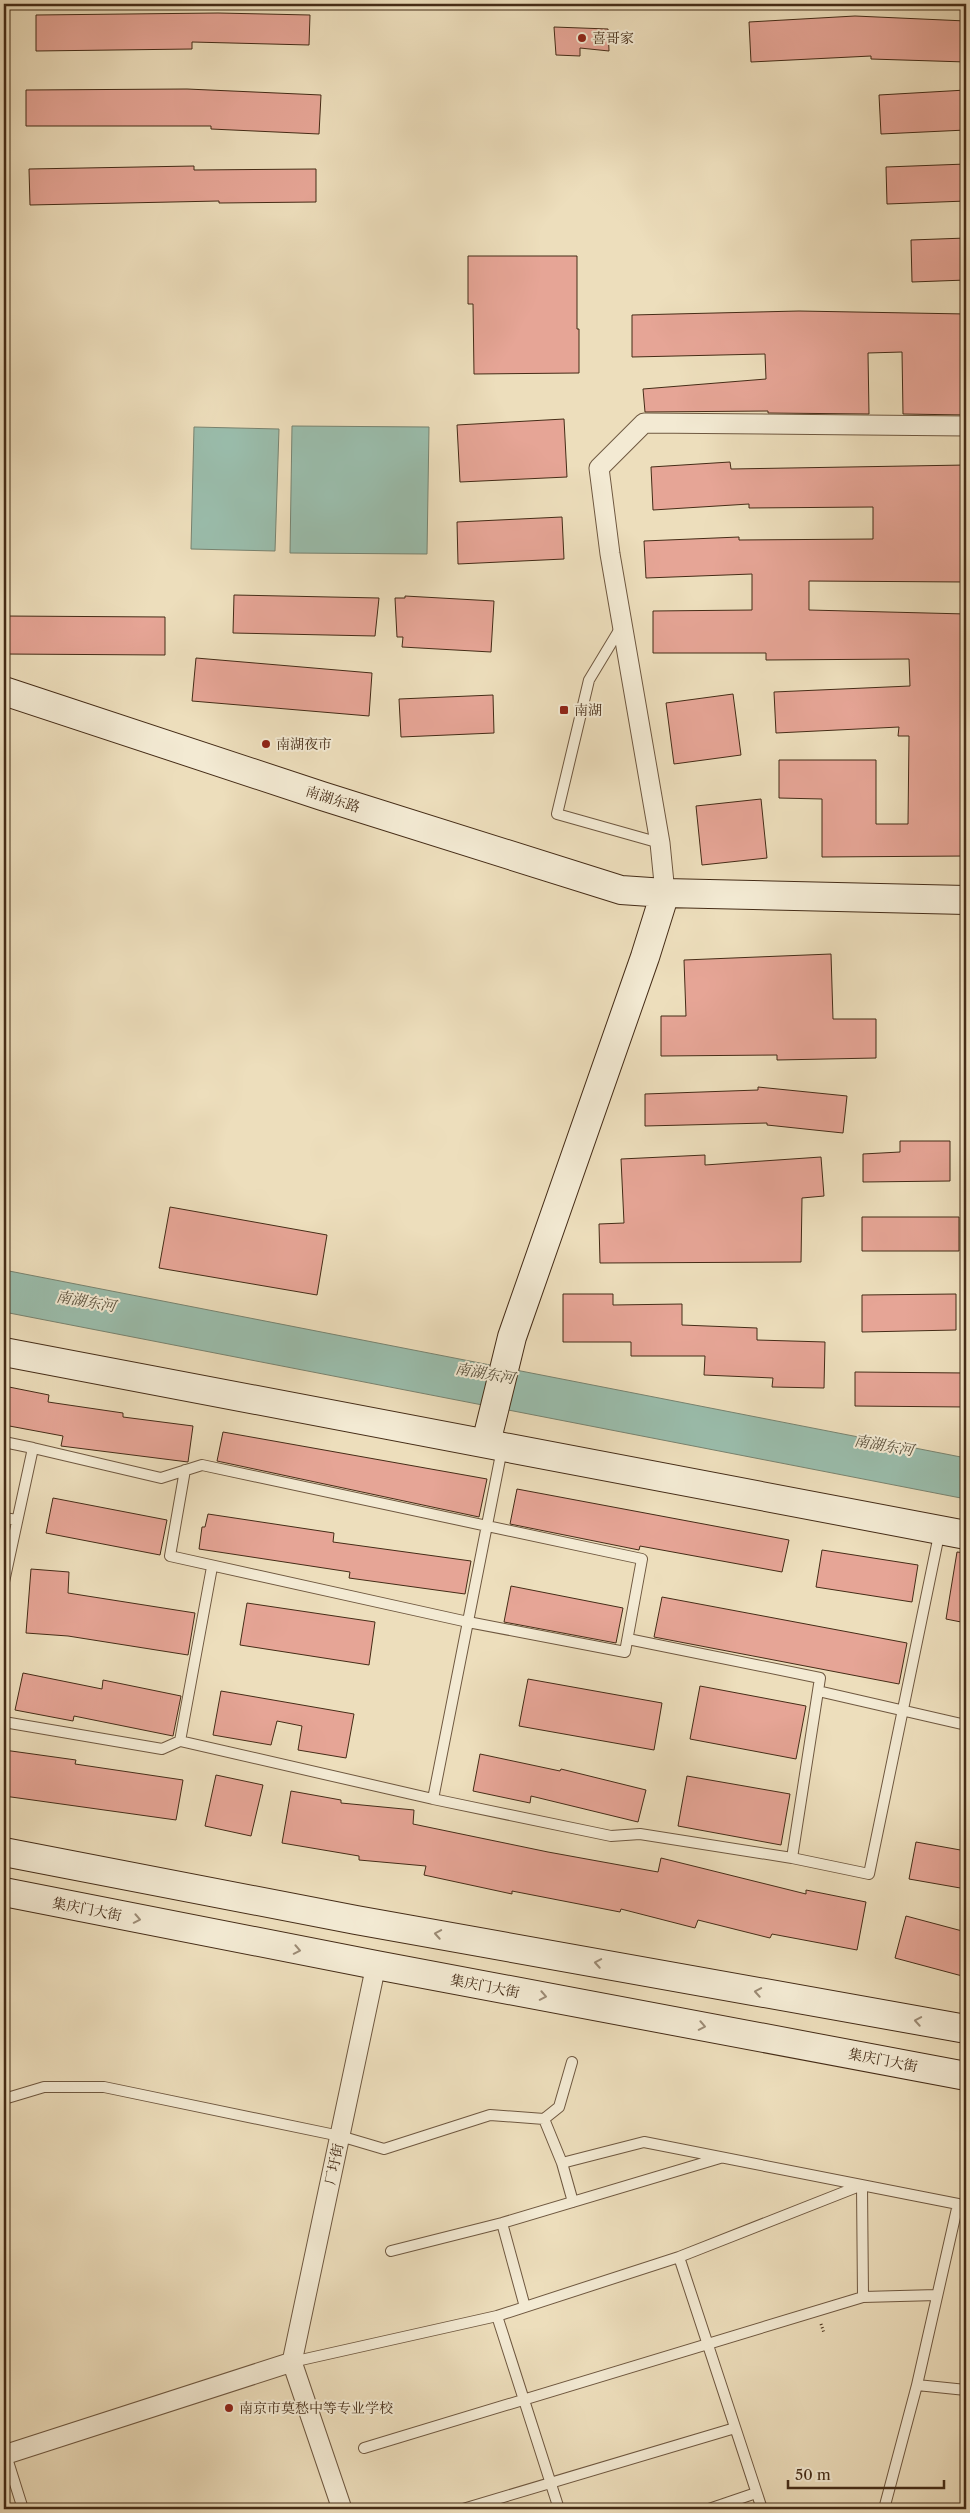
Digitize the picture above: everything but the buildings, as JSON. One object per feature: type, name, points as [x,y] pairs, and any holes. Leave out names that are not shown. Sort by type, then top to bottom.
[{"type":"street","points":[[494,1445],[499,1396],[512,1337],[642,966],[665,893],[660,843],[610,554],[599,468],[644,422],[966,426]]},
{"type":"street","name":"南湖东路","points":[[4,691],[322,796],[621,890],[665,893],[966,900]]},
{"type":"street","points":[[4,1352],[966,1535]]},
{"type":"street","points":[[4,1852],[356,1920],[966,2029]]},
{"type":"street","name":"集庆门大街","points":[[4,1892],[376,1965],[966,2076]]},
{"type":"street","name":"厂圩街","points":[[292,2362],[376,1965]]},
{"type":"street","points":[[5,2455],[292,2362],[342,2509]]},
{"type":"lane","points":[[623,624],[589,680],[557,814],[660,843]]},
{"type":"lane","points":[[4,1442],[161,1478],[185,1470],[202,1465],[642,1559],[625,1652],[468,1622],[212,1567],[170,1556],[185,1470]]},
{"type":"lane","points":[[433,1799],[487,1526],[494,1445]]},
{"type":"lane","points":[[4,1582],[33,1448]]},
{"type":"lane","points":[[4,1518],[17,1520]]},
{"type":"lane","points":[[4,1722],[162,1749],[180,1741],[433,1799],[611,1836],[640,1834],[792,1858],[869,1874],[940,1530]]},
{"type":"lane","points":[[180,1741],[212,1567]]},
{"type":"lane","points":[[628,1639],[820,1678],[792,1858]]},
{"type":"lane","points":[[818,1691],[966,1725]]},
{"type":"lane","points":[[4,2099],[44,2087],[104,2086],[340,2136],[384,2149],[490,2115],[544,2119],[559,2107],[572,2062]]},
{"type":"lane","points":[[544,2119],[562,2163],[573,2202]]},
{"type":"lane","points":[[562,2163],[644,2142],[958,2204],[917,2385],[884,2509]]},
{"type":"lane","points":[[391,2251],[502,2223],[724,2157]]},
{"type":"lane","points":[[292,2362],[496,2316],[678,2257],[862,2185]]},
{"type":"lane","points":[[862,2185],[863,2297]]},
{"type":"lane","points":[[502,2223],[524,2307]]},
{"type":"lane","points":[[678,2257],[762,2509]]},
{"type":"lane","points":[[364,2448],[863,2297],[937,2295]]},
{"type":"lane","points":[[496,2316],[559,2509]]},
{"type":"lane","points":[[917,2385],[966,2390]]},
{"type":"lane","points":[[463,2509],[735,2428]]},
{"type":"lane","points":[[5,2455],[23,2509]]},
{"type":"lane","points":[[709,2509],[756,2494]]},
{"type":"water","points":[[292,426],[429,427],[427,554],[290,553]]},
{"type":"water","points":[[194,427],[279,429],[275,551],[191,549]]},
{"type":"water","name":"南湖东河","points":[[4,1270],[966,1458],[966,1499],[4,1312]]},
{"type":"place","name":"喜哥家","points":[[582,38]]},
{"type":"place","name":"南湖","points":[[564,710]]},
{"type":"place","name":"南湖夜市","points":[[266,744]]},
{"type":"place","name":"南京市莫愁中等专业学校","points":[[229,2408]]}]
